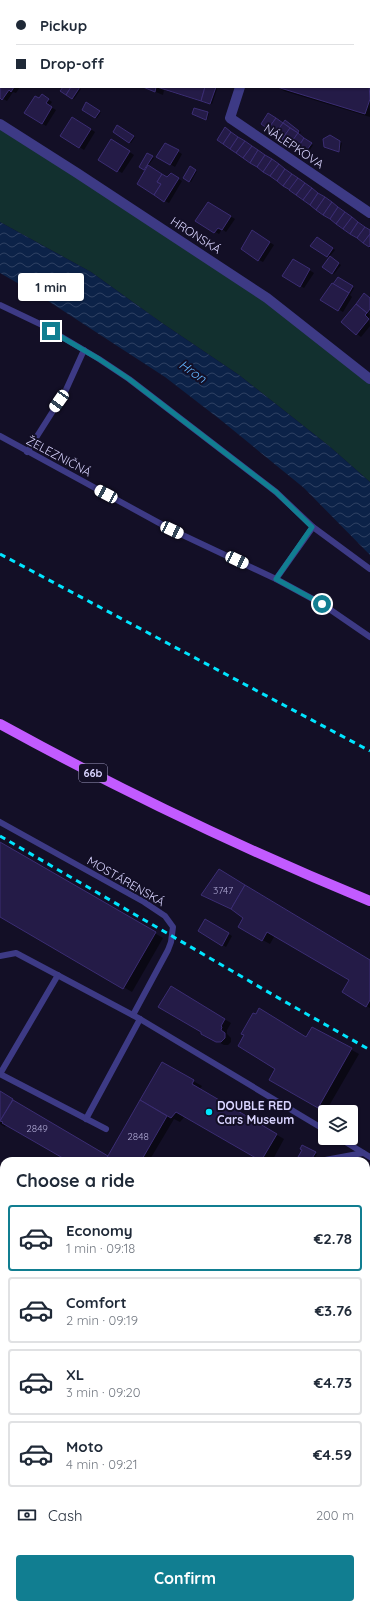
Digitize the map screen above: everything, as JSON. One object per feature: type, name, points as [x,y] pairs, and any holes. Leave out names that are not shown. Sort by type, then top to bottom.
[{"type":"main road","name":"66b","points":[[0,724],[187,820],[261,855],[370,901]]},
{"type":"street","name":"NÁLEPKOVA","points":[[240,88],[230,118],[370,213]]},
{"type":"street","name":"HRONSKÁ","points":[[0,124],[84,177],[268,298],[370,378]]},
{"type":"lane","points":[[0,305],[40,324],[129,379],[276,492],[312,527],[370,569]]},
{"type":"lane","points":[[27,452],[65,392],[84,350]]},
{"type":"lane","name":"ŽELEZNIČNÁ","points":[[0,436],[172,530],[276,579],[322,604],[370,637]]},
{"type":"lane","points":[[276,579],[312,527]]},
{"type":"lane","name":"MOSTÁRENSKÁ","points":[[0,822],[144,902],[165,916],[173,927],[171,942],[168,950],[133,1015]]},
{"type":"lane","points":[[0,956],[16,953],[133,1015],[318,1126]]},
{"type":"lane","points":[[58,975],[0,1074],[106,1129]]},
{"type":"lane","points":[[86,1119],[140,1019]]},
{"type":"lane","points":[[350,1145],[370,1157]]},
{"type":"lane","points":[[342,1157],[363,1153]]},
{"type":"green space","points":[[0,124],[267,298],[370,379],[370,482],[329,446],[239,375],[162,323],[91,272],[0,222]]},
{"type":"water","name":"Hron","points":[[0,222],[91,272],[162,323],[239,375],[329,446],[370,482],[370,555],[304,488],[165,377],[42,297],[0,273]]},
{"type":"building","points":[[0,88],[13,88],[11,92],[9,90],[2,100],[0,98]]},
{"type":"building","points":[[62,88],[70,88],[66,95],[60,91]]},
{"type":"building","points":[[70,88],[79,88],[72,99],[66,95]]},
{"type":"building","points":[[145,88],[156,88],[155,92]]},
{"type":"building","points":[[160,88],[205,88],[201,101]]},
{"type":"building","points":[[205,88],[216,88],[210,104],[201,101]]},
{"type":"building","points":[[280,88],[369,88],[370,99],[365,114]]},
{"type":"building","points":[[42,94],[49,99],[46,103],[52,107],[42,124],[24,113],[35,96],[39,98]]},
{"type":"building","points":[[86,102],[100,111],[95,118],[82,110]]},
{"type":"building","points":[[194,108],[208,112],[206,120],[192,114]]},
{"type":"building","points":[[268,113],[276,118],[268,129],[261,124]]},
{"type":"building","points":[[72,117],[91,129],[79,148],[60,136]]},
{"type":"building","points":[[276,118],[283,123],[275,134],[268,129]]},
{"type":"building","points":[[285,120],[299,131],[298,133],[283,123]]},
{"type":"building","points":[[283,123],[290,128],[282,139],[275,134]]},
{"type":"building","points":[[117,125],[134,136],[129,143],[113,132]]},
{"type":"building","points":[[225,127],[231,132],[223,144],[217,140]]},
{"type":"building","points":[[290,128],[298,133],[290,144],[282,139]]},
{"type":"building","points":[[231,132],[238,137],[230,149],[223,144]]},
{"type":"building","points":[[298,133],[304,138],[297,149],[290,144]]},
{"type":"building","points":[[330,135],[340,141],[339,152],[324,147],[323,139]]},
{"type":"building","points":[[238,137],[245,141],[236,153],[230,149]]},
{"type":"building","points":[[304,138],[312,143],[304,154],[297,149]]},
{"type":"building","points":[[111,139],[130,151],[117,172],[98,160]]},
{"type":"building","points":[[245,141],[252,146],[243,158],[236,153]]},
{"type":"building","points":[[165,143],[179,150],[170,165],[156,157]]},
{"type":"building","points":[[252,146],[258,150],[250,163],[243,158]]},
{"type":"building","points":[[258,150],[265,155],[257,167],[250,163]]},
{"type":"building","points":[[147,153],[153,156],[144,170],[139,167]]},
{"type":"building","points":[[265,155],[272,159],[263,172],[257,167]]},
{"type":"building","points":[[272,159],[279,164],[270,176],[263,172]]},
{"type":"building","points":[[279,164],[285,169],[277,181],[270,176]]},
{"type":"building","points":[[148,165],[162,174],[157,182],[161,184],[154,195],[137,184]]},
{"type":"building","points":[[190,166],[196,170],[189,182],[183,178]]},
{"type":"building","points":[[285,169],[292,174],[283,186],[277,181]]},
{"type":"building","points":[[171,173],[179,178],[164,202],[154,195],[161,184],[157,182],[162,174],[167,177]]},
{"type":"building","points":[[292,174],[298,178],[290,190],[283,186]]},
{"type":"building","points":[[298,178],[305,183],[296,195],[289,190]]},
{"type":"building","points":[[305,183],[312,188],[303,200],[296,195]]},
{"type":"building","points":[[312,188],[318,193],[310,205],[303,200]]},
{"type":"building","points":[[318,193],[325,197],[316,210],[310,205]]},
{"type":"building","points":[[325,197],[332,202],[323,215],[316,210]]},
{"type":"building","points":[[208,202],[231,216],[222,230],[218,228],[214,233],[195,221]]},
{"type":"building","points":[[332,202],[338,207],[330,219],[323,215]]},
{"type":"building","points":[[338,207],[345,212],[336,224],[330,219]]},
{"type":"building","points":[[345,212],[352,217],[343,229],[336,224]]},
{"type":"building","points":[[352,217],[358,222],[350,234],[343,229]]},
{"type":"building","points":[[358,222],[365,227],[357,238],[350,234]]},
{"type":"building","points":[[365,227],[370,230],[370,234],[363,243],[357,238]]},
{"type":"building","points":[[252,230],[270,242],[258,261],[241,249]]},
{"type":"building","points":[[370,234],[370,246],[369,247],[363,243]]},
{"type":"building","points":[[317,237],[333,248],[327,257],[310,246]]},
{"type":"building","points":[[330,256],[339,263],[332,274],[322,267]]},
{"type":"building","points":[[293,259],[310,269],[300,287],[282,276]]},
{"type":"building","points":[[338,277],[353,286],[349,293],[333,284]]},
{"type":"building","points":[[332,283],[349,293],[338,311],[320,300]]},
{"type":"building","points":[[364,293],[370,298],[370,309],[367,313],[356,304]]},
{"type":"building","points":[[356,304],[367,313],[365,315],[369,319],[356,335],[341,322]]},
{"type":"building","points":[[0,842],[156,932],[123,989],[0,917]]},
{"type":"building","points":[[219,869],[245,885],[231,909],[201,895]]},
{"type":"building","points":[[245,885],[370,960],[370,1000],[366,1007],[342,992],[349,980],[267,932],[262,941],[238,927],[243,918],[231,909]]},
{"type":"building","points":[[205,919],[229,933],[222,946],[198,931]]},
{"type":"building","points":[[171,986],[225,1019],[221,1026],[221,1030],[225,1033],[225,1038],[221,1042],[216,1042],[201,1034],[201,1032],[158,1007]]},
{"type":"building","points":[[259,1008],[306,1037],[312,1027],[352,1048],[320,1105],[318,1105],[318,1108],[269,1080],[275,1069],[238,1046],[244,1035],[241,1034],[253,1013],[256,1014]]},
{"type":"building","points":[[162,1062],[194,1080],[192,1084],[277,1134],[263,1157],[254,1157],[176,1112],[171,1118],[140,1100]]},
{"type":"building","points":[[0,1091],[13,1099],[0,1121]]},
{"type":"building","points":[[13,1100],[108,1156],[61,1157],[0,1121]]},
{"type":"building","points":[[140,1100],[167,1116],[143,1157],[107,1157]]},
{"type":"building","points":[[302,1145],[316,1152],[313,1157],[298,1157],[302,1150],[300,1149]]},
{"type":"railway","points":[[0,554],[370,751]]},
{"type":"railway","points":[[0,836],[370,1050]]},
{"type":"place","name":"DOUBLE RED Cars Museum","points":[[209,1112]]},
{"type":"route","points":[[51,331],[99,359],[129,379],[276,492],[312,527],[276,579],[322,604]]}]
